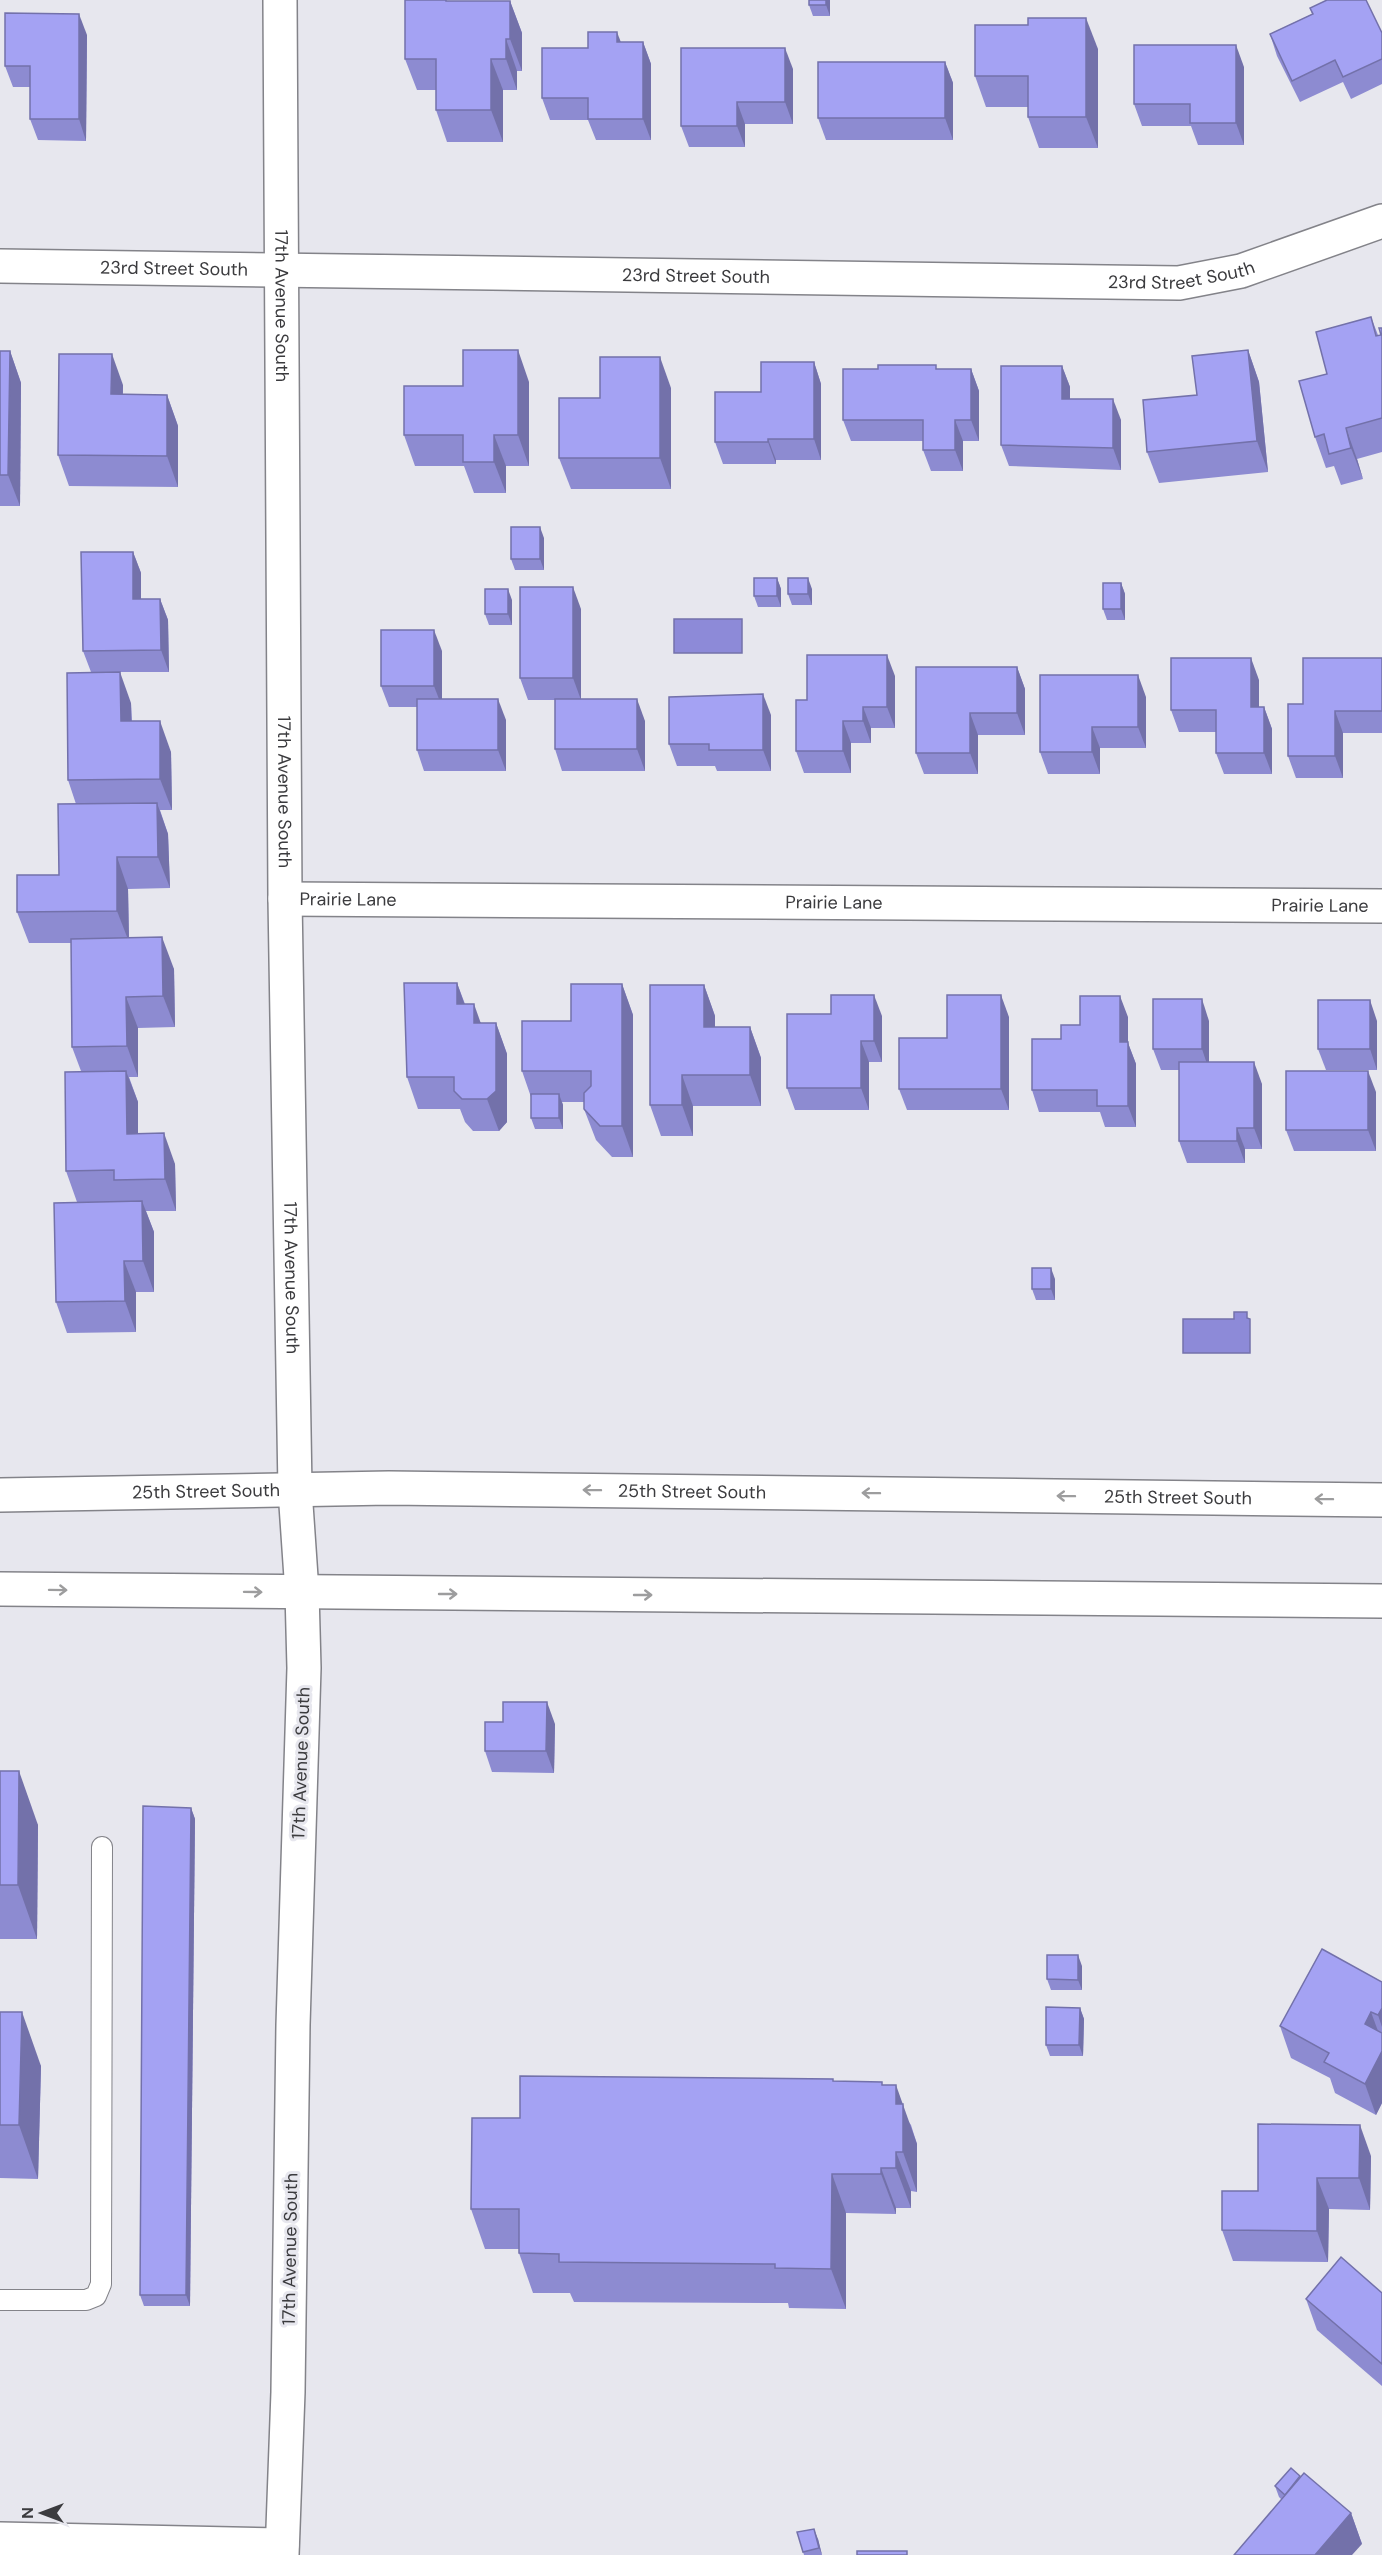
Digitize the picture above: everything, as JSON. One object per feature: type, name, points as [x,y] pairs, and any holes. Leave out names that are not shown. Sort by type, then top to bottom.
[{"type":"street","name":"17th Avenue South","points":[[280,0],[285,899],[295,1490],[302,1592],[304,1668],[293,2025],[288,2392],[282,2550]]},
{"type":"street","name":"23rd Street South","points":[[0,266],[1179,284],[1241,271],[1382,221]]},
{"type":"street","name":"Prairie Lane","points":[[285,899],[1382,906]]},
{"type":"street","name":"25th Street South","points":[[0,1495],[389,1488],[1382,1500]]},
{"type":"street","points":[[0,1589],[1382,1601]]},
{"type":"street","points":[[0,2539],[282,2550]]},
{"type":"lane","points":[[0,2300],[86,2300],[96,2296],[101,2284],[102,1847]]},
{"type":"shaded area","points":[[674,619],[742,619],[742,653],[674,653]]},
{"type":"shaded area","points":[[1234,1312],[1247,1312],[1247,1318],[1250,1319],[1250,1353],[1183,1353],[1183,1319],[1234,1319]]},
{"type":"building","points":[[405,0],[510,1],[510,39],[506,39],[506,59],[491,59],[491,110],[436,110],[436,59],[405,59]]},
{"type":"building","points":[[809,0],[826,0],[826,5],[809,5]]},
{"type":"building","points":[[1327,0],[1366,0],[1382,33],[1382,59],[1343,77],[1335,60],[1292,81],[1270,34],[1313,14],[1310,8]]},
{"type":"building","points":[[5,13],[79,14],[79,119],[30,119],[30,66],[5,66]]},
{"type":"building","points":[[1028,18],[1086,18],[1086,117],[1028,117],[1028,76],[975,76],[975,25],[1028,25]]},
{"type":"building","points":[[588,32],[617,32],[617,42],[643,42],[643,119],[588,119],[588,98],[542,98],[542,48],[588,48]]},
{"type":"building","points":[[1134,45],[1236,45],[1236,123],[1190,123],[1190,104],[1134,104]]},
{"type":"building","points":[[681,48],[785,48],[785,102],[737,102],[737,126],[681,126]]},
{"type":"building","points":[[818,62],[945,62],[945,118],[818,118]]},
{"type":"building","points":[[1371,317],[1376,336],[1381,335],[1379,328],[1382,328],[1382,418],[1346,428],[1351,448],[1329,454],[1324,434],[1315,437],[1299,381],[1327,374],[1316,332]]},
{"type":"building","points":[[463,350],[518,350],[518,435],[494,435],[494,462],[463,462],[463,435],[404,435],[404,386],[463,386]]},
{"type":"building","points":[[1248,350],[1257,441],[1147,452],[1143,400],[1197,395],[1192,356]]},
{"type":"building","points":[[0,351],[10,351],[8,475],[0,475]]},
{"type":"building","points":[[59,354],[112,354],[111,394],[167,395],[167,456],[58,455]]},
{"type":"building","points":[[600,357],[660,357],[660,458],[559,458],[559,398],[600,398]]},
{"type":"building","points":[[761,362],[814,362],[814,439],[715,442],[715,392],[761,392]]},
{"type":"building","points":[[878,365],[936,365],[936,369],[971,369],[971,420],[955,420],[955,450],[923,450],[923,420],[843,420],[843,369],[878,369]]},
{"type":"building","points":[[1001,366],[1062,366],[1062,399],[1113,399],[1113,448],[1001,445]]},
{"type":"building","points":[[511,527],[540,527],[540,559],[511,559]]},
{"type":"building","points":[[81,552],[133,552],[133,599],[160,599],[161,650],[83,651]]},
{"type":"building","points":[[754,578],[777,578],[777,596],[754,596]]},
{"type":"building","points":[[788,578],[808,578],[808,594],[788,594]]},
{"type":"building","points":[[1103,583],[1121,583],[1121,609],[1103,609]]},
{"type":"building","points":[[520,587],[573,587],[573,678],[520,678]]},
{"type":"building","points":[[485,589],[508,589],[508,614],[485,614]]},
{"type":"building","points":[[381,630],[434,630],[434,686],[381,686]]},
{"type":"building","points":[[807,655],[887,655],[887,707],[863,707],[863,721],[843,721],[843,751],[796,751],[796,700],[807,700]]},
{"type":"building","points":[[1171,658],[1251,658],[1251,707],[1264,707],[1264,753],[1216,753],[1216,710],[1171,710]]},
{"type":"building","points":[[1303,658],[1382,658],[1382,711],[1335,711],[1335,756],[1288,756],[1288,704],[1303,704]]},
{"type":"building","points":[[916,667],[1017,667],[1017,713],[970,713],[970,753],[916,753]]},
{"type":"building","points":[[120,672],[121,721],[160,721],[160,779],[68,780],[67,673]]},
{"type":"building","points":[[1040,675],[1138,675],[1138,727],[1092,727],[1092,752],[1040,752]]},
{"type":"building","points":[[763,694],[763,750],[709,750],[709,744],[669,744],[669,697]]},
{"type":"building","points":[[417,699],[498,699],[498,750],[417,750]]},
{"type":"building","points":[[555,699],[637,699],[637,749],[555,749]]},
{"type":"building","points":[[157,803],[158,857],[117,857],[117,911],[17,912],[17,875],[59,875],[58,804]]},
{"type":"building","points":[[162,937],[163,996],[126,997],[127,1046],[72,1047],[71,939]]},
{"type":"building","points":[[404,983],[457,983],[457,1004],[474,1004],[474,1023],[496,1023],[496,1091],[487,1099],[462,1099],[454,1091],[454,1077],[407,1077]]},
{"type":"building","points":[[571,984],[622,984],[622,1126],[600,1126],[584,1109],[584,1093],[591,1086],[591,1071],[522,1071],[522,1021],[571,1021]]},
{"type":"building","points":[[650,985],[704,985],[704,1027],[750,1027],[750,1075],[682,1075],[682,1105],[650,1105]]},
{"type":"building","points":[[831,995],[874,995],[874,1041],[861,1041],[861,1088],[787,1088],[787,1014],[831,1014]]},
{"type":"building","points":[[947,995],[1001,995],[1001,1089],[899,1089],[899,1038],[947,1038]]},
{"type":"building","points":[[1080,996],[1120,996],[1120,1042],[1128,1042],[1128,1106],[1097,1106],[1097,1090],[1032,1090],[1032,1039],[1061,1039],[1061,1025],[1080,1025]]},
{"type":"building","points":[[1153,999],[1202,999],[1202,1049],[1153,1049]]},
{"type":"building","points":[[1318,1000],[1370,1000],[1370,1049],[1318,1049]]},
{"type":"building","points":[[1179,1062],[1254,1062],[1254,1128],[1237,1128],[1237,1141],[1179,1141]]},
{"type":"building","points":[[126,1071],[127,1134],[164,1133],[165,1179],[114,1180],[114,1170],[66,1171],[65,1072]]},
{"type":"building","points":[[1286,1071],[1368,1071],[1368,1130],[1286,1130]]},
{"type":"building","points":[[531,1094],[559,1094],[559,1118],[531,1118]]},
{"type":"building","points":[[142,1201],[143,1261],[124,1261],[125,1301],[56,1302],[54,1203]]},
{"type":"building","points":[[1032,1268],[1051,1268],[1051,1289],[1032,1289]]},
{"type":"building","points":[[503,1702],[547,1702],[546,1751],[485,1751],[485,1722],[503,1722]]},
{"type":"building","points":[[0,1771],[19,1771],[18,1885],[0,1885]]},
{"type":"building","points":[[143,1806],[191,1808],[186,2295],[140,2295]]},
{"type":"building","points":[[1322,1949],[1382,1982],[1382,2008],[1378,2015],[1371,2012],[1365,2024],[1382,2033],[1382,2051],[1365,2084],[1324,2062],[1329,2053],[1280,2026]]},
{"type":"building","points":[[1047,1955],[1078,1955],[1078,1980],[1047,1979]]},
{"type":"building","points":[[1046,2007],[1080,2008],[1079,2045],[1046,2045]]},
{"type":"building","points":[[0,2012],[22,2012],[19,2125],[0,2125]]},
{"type":"building","points":[[520,2076],[833,2079],[833,2081],[882,2082],[882,2085],[896,2085],[896,2104],[903,2104],[903,2152],[896,2152],[896,2168],[881,2168],[881,2174],[832,2174],[831,2269],[775,2268],[775,2264],[559,2262],[559,2254],[519,2253],[519,2209],[471,2209],[472,2118],[520,2118]]},
{"type":"building","points":[[1258,2124],[1360,2125],[1359,2178],[1317,2178],[1317,2231],[1222,2230],[1222,2191],[1258,2191]]},
{"type":"building","points":[[1341,2257],[1382,2293],[1382,2364],[1306,2299]]},
{"type":"building","points":[[1291,2468],[1300,2476],[1285,2495],[1275,2486]]},
{"type":"building","points":[[1304,2473],[1351,2513],[1315,2555],[1234,2555]]},
{"type":"building","points":[[814,2529],[819,2548],[803,2552],[797,2532]]},
{"type":"building","points":[[857,2551],[907,2551],[907,2555],[857,2555]]}]
